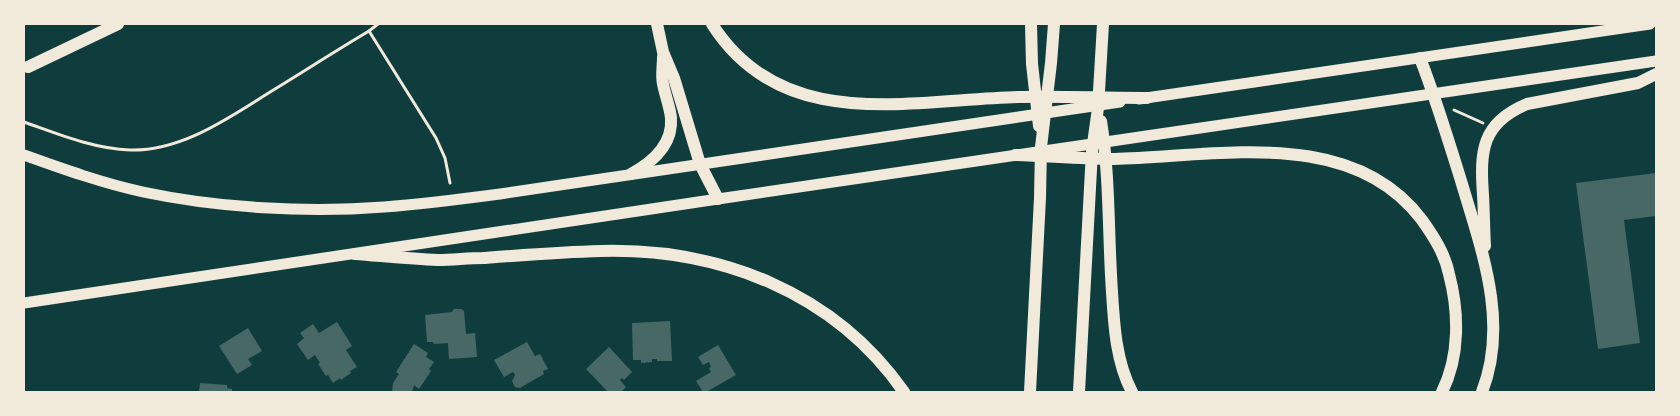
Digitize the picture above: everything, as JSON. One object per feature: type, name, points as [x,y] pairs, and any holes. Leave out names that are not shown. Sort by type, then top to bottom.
[{"type":"highway","points":[[28,67],[118,24]]},
{"type":"highway","points":[[657,24],[663,52],[674,78],[700,164],[718,199]]},
{"type":"highway","points":[[712,24],[733,52],[751,69],[791,91],[835,101],[885,105],[1018,97],[1147,98]]},
{"type":"highway","points":[[1031,24],[1032,64],[1041,147]]},
{"type":"highway","points":[[1030,392],[1041,147],[1054,24]]},
{"type":"highway","points":[[1079,392],[1092,151],[1098,108],[1103,24]]},
{"type":"highway","points":[[24,155],[79,174],[144,192],[224,203],[305,208],[374,208],[426,203],[631,174],[1650,24]]},
{"type":"highway","points":[[631,174],[652,162],[664,149],[670,132],[671,116],[662,82],[663,52]]},
{"type":"highway","points":[[1420,58],[1434,94],[1486,263],[1493,302],[1494,332],[1490,363],[1482,392]]},
{"type":"highway","points":[[24,303],[1656,61]]},
{"type":"highway","points":[[1486,263],[1481,162],[1486,140],[1501,119],[1514,109],[1527,104],[1638,83],[1656,74]]},
{"type":"highway","points":[[1098,108],[1106,151],[1114,326],[1119,355],[1132,392]]},
{"type":"highway","points":[[1015,156],[1113,159],[1266,152],[1294,154],[1324,160],[1352,167],[1373,177],[1414,209],[1440,249],[1448,267],[1455,295],[1455,341],[1452,364],[1442,392]]},
{"type":"highway","points":[[355,254],[439,260],[629,251],[658,252],[697,258],[755,275],[784,288],[815,306],[839,323],[868,348],[904,392]]},
{"type":"path","points":[[24,122],[90,144],[112,149],[131,150],[165,146],[186,139],[223,121],[378,24]]},
{"type":"path","points":[[369,31],[436,138],[445,158],[450,183]]},
{"type":"path","points":[[1454,110],[1486,125]]},
{"type":"building","points":[[1656,173],[1656,216],[1624,220],[1640,343],[1598,349],[1576,183]]},
{"type":"building","points":[[454,309],[464,311],[466,334],[475,333],[477,357],[449,359],[448,343],[434,344],[433,342],[427,342],[425,315],[452,312]]},
{"type":"building","points":[[670,321],[672,361],[652,359],[652,362],[641,363],[641,360],[633,360],[632,323]]},
{"type":"building","points":[[337,322],[352,346],[346,350],[357,367],[341,380],[340,378],[333,383],[318,364],[320,363],[315,355],[308,360],[297,344],[304,338],[300,333],[313,324],[319,333]]},
{"type":"building","points":[[248,328],[262,351],[248,359],[252,365],[237,374],[219,346]]},
{"type":"building","points":[[527,342],[535,356],[540,354],[548,369],[543,371],[544,374],[520,388],[515,387],[512,381],[515,375],[513,372],[504,377],[494,360]]},
{"type":"building","points":[[414,344],[428,353],[426,357],[434,362],[429,369],[431,371],[419,389],[414,385],[412,392],[392,392],[393,383],[399,374],[396,372]]},
{"type":"building","points":[[718,345],[736,375],[703,392],[696,381],[711,372],[709,368],[711,367],[709,362],[703,365],[698,357]]},
{"type":"building","points":[[609,347],[632,372],[624,380],[622,378],[620,380],[626,387],[621,392],[608,392],[586,369]]},
{"type":"building","points":[[200,383],[227,385],[227,388],[232,389],[232,392],[199,392]]}]
